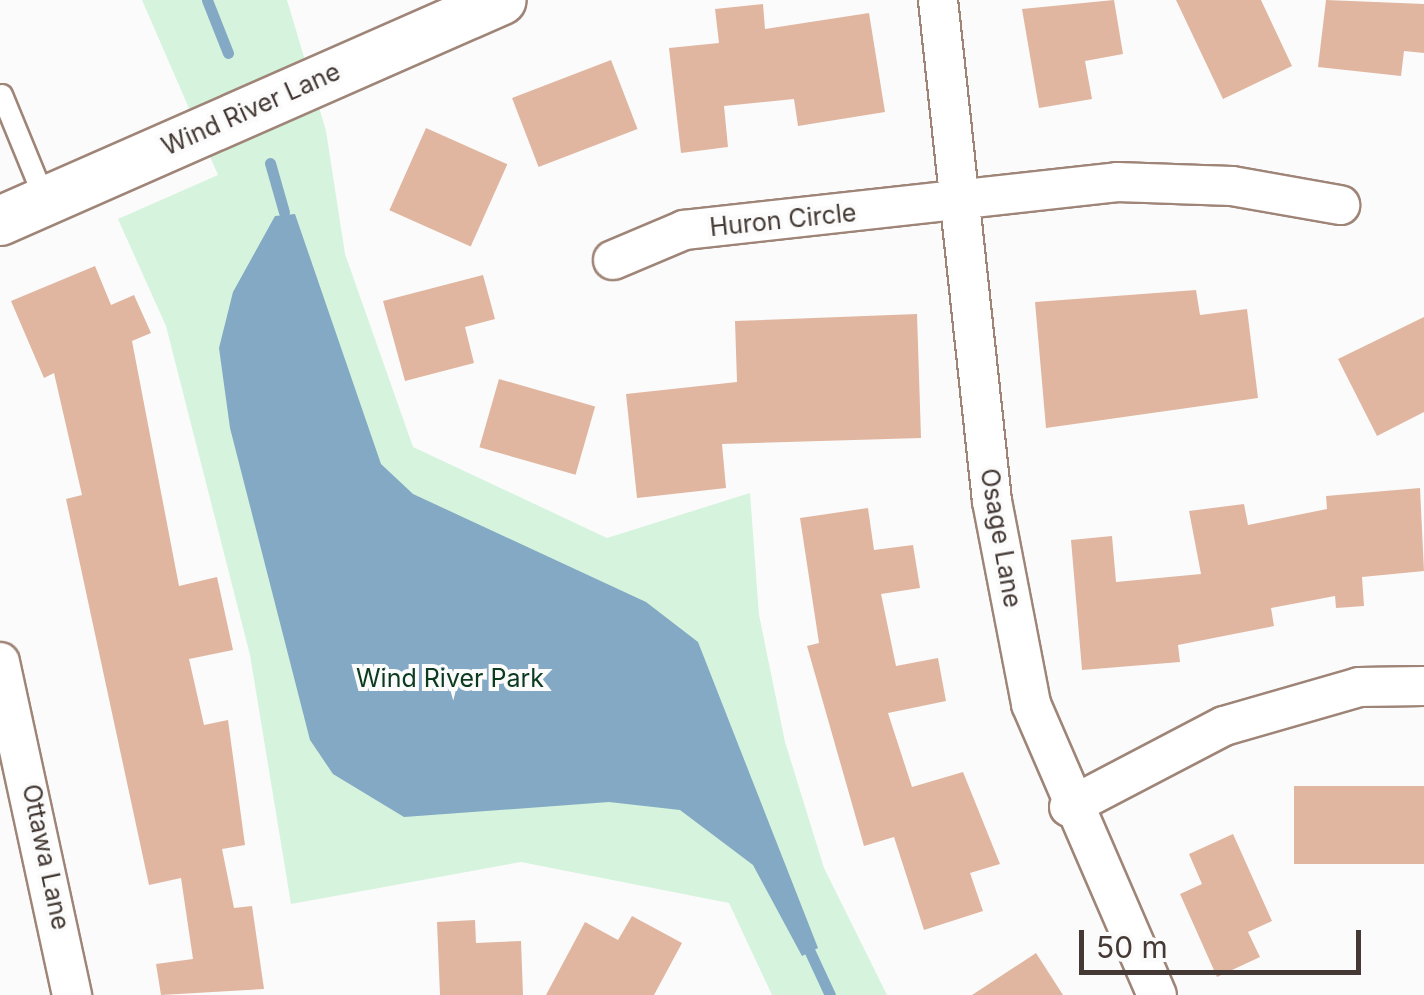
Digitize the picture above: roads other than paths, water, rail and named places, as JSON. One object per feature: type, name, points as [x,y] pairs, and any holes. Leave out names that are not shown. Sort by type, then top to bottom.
[{"type":"street","name":"Wind River Lane","points":[[0,221],[502,0]]},
{"type":"street","name":"Osage Lane","points":[[938,0],[992,501],[1031,704],[1069,806],[1157,995]]},
{"type":"street","name":"Huron Circle","points":[[613,260],[684,230],[1117,182],[1232,186],[1340,205]]},
{"type":"street","name":"Ottawa Lane","points":[[0,662],[72,995]]},
{"type":"street","points":[[1069,806],[1224,726],[1358,687],[1424,686]]},
{"type":"lane","points":[[2,94],[45,200]]},
{"type":"water","points":[[295,214],[381,464],[413,494],[646,602],[698,642],[818,948],[802,956],[753,865],[680,810],[609,802],[404,817],[333,774],[310,740],[230,428],[219,348],[233,292],[275,216]]},
{"type":"waterway","points":[[207,0],[228,53]]},
{"type":"waterway","points":[[270,163],[284,212]]},
{"type":"waterway","points":[[810,952],[830,995]]},
{"type":"park label","name":"Wind River Park","points":[[450,678]]}]
